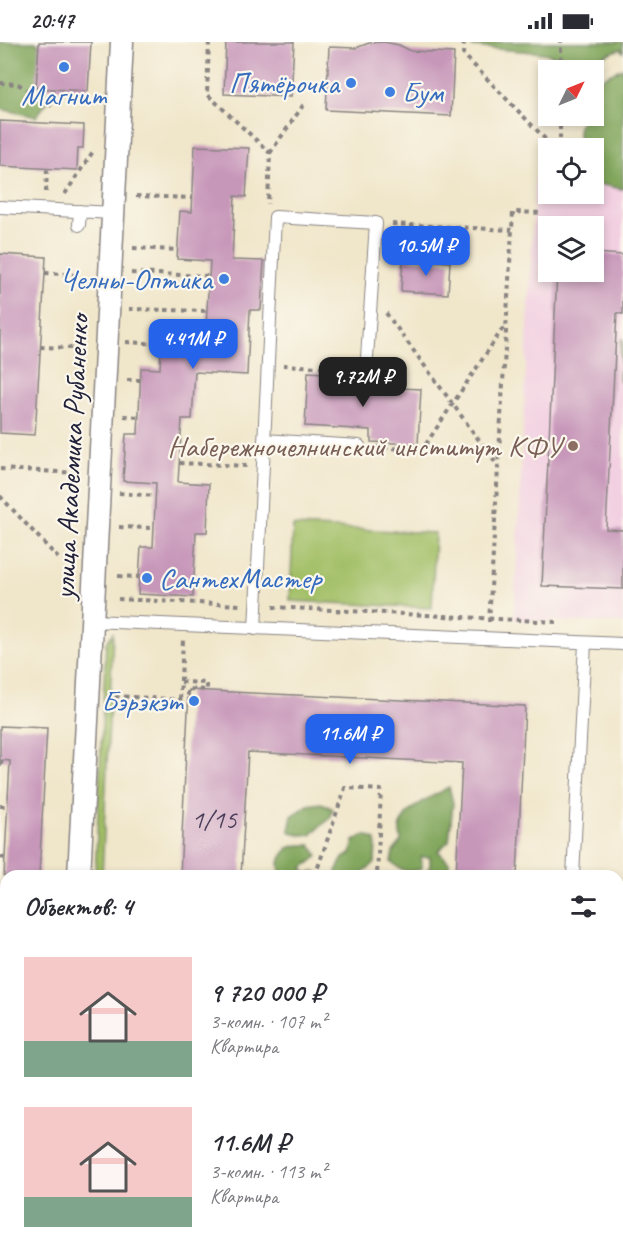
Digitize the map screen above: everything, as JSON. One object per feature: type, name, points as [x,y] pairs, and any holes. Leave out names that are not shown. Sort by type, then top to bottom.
[{"type":"street","name":"улица Академика Рубаненко","points":[[79,870],[92,621],[96,466],[122,42]]},
{"type":"lane","points":[[0,207],[113,213]]},
{"type":"lane","points":[[79,225],[80,211]]},
{"type":"lane","points":[[255,629],[275,217],[376,223],[368,358]]},
{"type":"lane","points":[[264,440],[359,446]]},
{"type":"lane","points":[[92,621],[623,644]]},
{"type":"lane","points":[[573,870],[585,643]]},
{"type":"path","points":[[209,42],[207,94],[270,153]]},
{"type":"path","points":[[464,42],[463,54],[544,138]]},
{"type":"path","points":[[561,42],[561,60]]},
{"type":"path","points":[[0,83],[18,84],[52,106]]},
{"type":"path","points":[[268,206],[270,153],[304,104]]},
{"type":"path","points":[[50,210],[100,140]]},
{"type":"path","points":[[47,169],[50,210]]},
{"type":"path","points":[[136,196],[192,198]]},
{"type":"path","points":[[488,638],[513,212],[543,213]]},
{"type":"path","points":[[376,223],[512,230]]},
{"type":"path","points":[[133,248],[178,250]]},
{"type":"path","points":[[45,273],[76,275]]},
{"type":"path","points":[[131,273],[209,276]]},
{"type":"path","points":[[372,293],[498,466]]},
{"type":"path","points":[[128,309],[207,311]]},
{"type":"path","points":[[359,446],[422,450],[506,323]]},
{"type":"path","points":[[126,342],[161,344]]},
{"type":"path","points":[[40,347],[72,348]]},
{"type":"path","points":[[268,364],[356,369]]},
{"type":"path","points":[[123,380],[141,380]]},
{"type":"path","points":[[120,416],[139,417]]},
{"type":"path","points":[[179,464],[263,467]]},
{"type":"path","points":[[0,469],[96,466]]},
{"type":"path","points":[[115,493],[155,496]]},
{"type":"path","points":[[0,496],[58,558]]},
{"type":"path","points":[[119,526],[154,528]]},
{"type":"path","points":[[118,576],[139,577]]},
{"type":"path","points":[[118,599],[241,605]]},
{"type":"path","points":[[269,607],[556,622]]},
{"type":"path","points":[[180,699],[184,625]]},
{"type":"path","points":[[115,696],[188,700],[188,689],[207,690],[207,683],[181,682]]},
{"type":"path","points":[[0,765],[3,760]]},
{"type":"path","points":[[317,870],[345,788],[381,790],[377,870]]},
{"type":"path","points":[[0,806],[8,806]]},
{"type":"shaded area","name":"Набережночелнинский институт КФУ","points":[[535,177],[538,177],[538,204],[604,204],[604,181],[623,182],[623,623],[514,620]]},
{"type":"green space","points":[[0,42],[36,42],[47,56],[43,85],[48,101],[36,117],[0,109]]},
{"type":"green space","points":[[465,42],[623,42],[623,52],[620,49],[598,58],[567,60],[544,53],[473,47]]},
{"type":"green space","points":[[623,68],[623,189],[604,185],[604,138],[579,138],[579,126],[604,126],[605,76]]},
{"type":"green space","points":[[623,339],[623,385],[619,380],[621,340]]},
{"type":"green space","points":[[293,526],[435,533],[432,608],[290,601]]},
{"type":"green space","points":[[113,633],[102,870],[95,870],[106,643]]},
{"type":"green space","points":[[449,787],[453,803],[449,841],[438,851],[449,862],[448,870],[427,870],[430,866],[430,857],[421,857],[422,868],[418,870],[403,870],[391,862],[393,852],[401,841],[400,828],[403,820],[420,803]]},
{"type":"green space","points":[[321,803],[333,809],[330,819],[311,835],[299,835],[289,831],[292,816],[308,805]]},
{"type":"green space","points":[[365,835],[376,840],[375,863],[366,870],[337,870],[343,858],[351,854],[354,841]]},
{"type":"green space","points":[[311,845],[318,856],[303,867],[304,870],[280,870],[279,862],[288,848]]},
{"type":"building","name":"Магнит","points":[[39,42],[91,42],[88,91],[36,88]]},
{"type":"building","points":[[226,42],[294,42],[291,97],[224,94]]},
{"type":"building","name":"Бум","points":[[384,42],[399,45],[411,51],[454,53],[451,116],[326,110],[329,47],[356,48],[369,43]]},
{"type":"building","points":[[0,121],[84,125],[83,148],[78,148],[77,170],[0,166]]},
{"type":"building","points":[[195,146],[249,148],[246,197],[235,196],[232,260],[264,261],[261,310],[250,310],[247,375],[195,372],[192,419],[182,419],[178,482],[209,484],[207,532],[196,532],[193,597],[138,594],[141,547],[153,547],[156,483],[123,481],[126,434],[138,434],[141,368],[160,369],[162,327],[194,328],[194,325],[206,325],[210,261],[177,259],[180,211],[192,212]]},
{"type":"building","points":[[0,254],[46,257],[35,435],[0,433]]},
{"type":"building","points":[[604,254],[623,255],[623,314],[617,313],[606,529],[623,530],[623,589],[542,586],[557,282],[604,282]]},
{"type":"building","points":[[403,259],[450,262],[448,294],[401,291]]},
{"type":"building","points":[[308,372],[357,375],[356,386],[421,389],[418,444],[371,442],[371,430],[305,426]]},
{"type":"building","points":[[189,690],[525,706],[517,870],[456,870],[462,763],[248,752],[241,870],[180,870]]},
{"type":"building","points":[[0,726],[47,728],[39,870],[4,870],[10,761],[0,760]]},
{"type":"place","name":"Магнит","points":[[64,67]]},
{"type":"place","name":"Пятёрочка","points":[[351,83]]},
{"type":"place","name":"Бум","points":[[390,92]]},
{"type":"place","name":"Челны-Оптика","points":[[224,279]]},
{"type":"place","name":"Набережночелнинский институт КФУ","points":[[573,446]]},
{"type":"place","name":"СантехМастер","points":[[147,578]]},
{"type":"place","name":"Бэрэкэт","points":[[194,701]]}]
